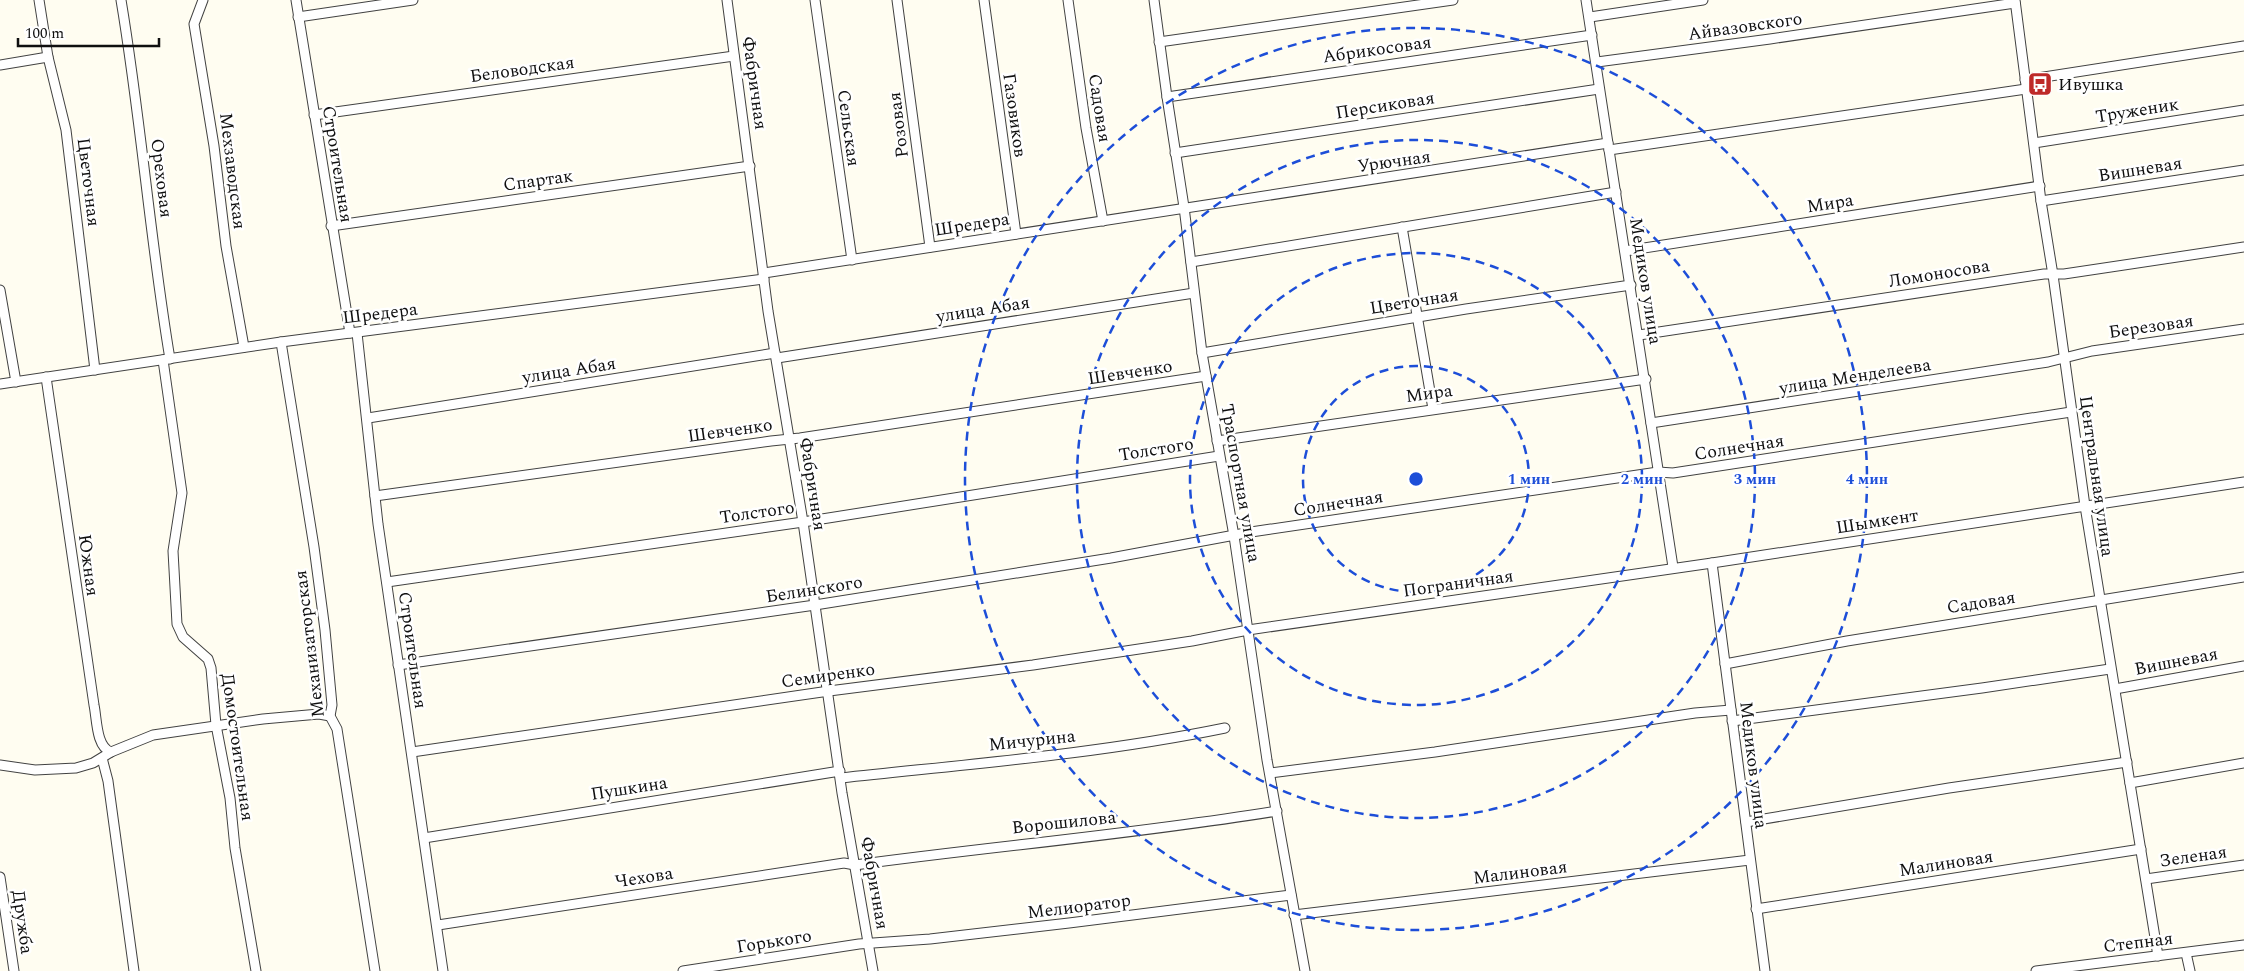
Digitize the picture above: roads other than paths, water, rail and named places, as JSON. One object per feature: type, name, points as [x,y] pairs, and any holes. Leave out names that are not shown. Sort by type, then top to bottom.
[{"type":"street","name":"Цветочная","points":[[39,0],[48,57],[66,130],[95,370]]},
{"type":"street","name":"Ореховая","points":[[121,0],[167,360]]},
{"type":"street","name":"Мехзаводская","points":[[204,0],[194,24],[214,146],[226,246],[244,347]]},
{"type":"street","name":"Строительная","points":[[296,0],[331,226],[368,418],[375,496],[398,665],[438,925],[443,971]]},
{"type":"street","points":[[298,17],[413,0]]},
{"type":"street","name":"Фабричная","points":[[727,0],[764,276],[816,605],[840,774],[873,971]]},
{"type":"street","name":"Сельская","points":[[814,0],[852,260]]},
{"type":"street","name":"Розовая","points":[[897,0],[930,247]]},
{"type":"street","name":"Газовиков","points":[[984,0],[1016,234]]},
{"type":"street","name":"Садовая","points":[[1068,0],[1086,128],[1103,221]]},
{"type":"street","name":"Траспортная улица","points":[[1154,0],[1166,97],[1184,207],[1202,353],[1234,536],[1270,773],[1304,971]]},
{"type":"street","points":[[1159,42],[1453,0]]},
{"type":"street","name":"Медиков улица","points":[[1586,0],[1646,379],[1673,567]]},
{"type":"street","points":[[1590,17],[1703,0]]},
{"type":"street","name":"Айвазовского","points":[[1597,62],[1770,39],[2015,1]]},
{"type":"street","name":"Центральная улица","points":[[2015,1],[2063,358],[2099,600],[2158,956]]},
{"type":"street","name":"Абрикосовая","points":[[1166,97],[1592,35]]},
{"type":"street","points":[[1609,147],[2025,84],[2244,46]]},
{"type":"street","name":"Беловодская","points":[[314,115],[734,56]]},
{"type":"street","points":[[0,65],[48,57]]},
{"type":"street","name":"Персиковая","points":[[1175,153],[1599,89]]},
{"type":"street","name":"Труженик","points":[[2034,143],[2244,110]]},
{"type":"street","name":"Урючная","points":[[1184,207],[1609,147]]},
{"type":"street","name":"Спартак","points":[[331,226],[750,166]]},
{"type":"street","name":"Вишневая","points":[[2041,201],[2244,170]]},
{"type":"street","name":"Мира","points":[[1625,251],[2040,186]]},
{"type":"street","points":[[1191,262],[1616,192]]},
{"type":"street","name":"Шредера","points":[[0,384],[244,347],[764,276],[930,247],[1184,207]]},
{"type":"street","points":[[1402,227],[1433,409]]},
{"type":"street","name":"Ломоносова","points":[[1639,335],[2044,274],[2053,275],[2244,247]]},
{"type":"street","name":"Цветочная","points":[[1202,353],[1417,317],[1631,285]]},
{"type":"street","points":[[0,290],[16,382]]},
{"type":"street","name":"улица Абая","points":[[368,418],[1194,293]]},
{"type":"street","name":"Березовая","points":[[2063,358],[2092,351],[2244,329]]},
{"type":"street","name":"Механизаторская","points":[[281,342],[325,630],[332,705],[330,716],[337,729],[375,971]]},
{"type":"street","name":"улица Менделеева","points":[[1651,423],[2048,362],[2063,358]]},
{"type":"street","name":"Домостоительная","points":[[167,360],[182,492],[173,551],[177,624],[179,631],[187,642],[208,659],[212,677],[216,725],[230,798],[235,848],[256,971]]},
{"type":"street","name":"Шевченко","points":[[375,496],[790,439],[1206,376]]},
{"type":"street","name":"Южная","points":[[46,377],[94,705],[101,744],[106,750],[111,752]]},
{"type":"street","name":"Мира","points":[[1217,441],[1646,379]]},
{"type":"street","name":"Солнечная","points":[[1234,536],[1658,472],[1673,473],[2072,412]]},
{"type":"street","name":"Толстого","points":[[387,582],[803,522],[1219,456]]},
{"type":"street","name":"Шымкент","points":[[1673,567],[1712,563],[2244,482]]},
{"type":"street","name":"Белинского","points":[[398,665],[816,605],[1234,536]]},
{"type":"street","name":"Медиков улица","points":[[1712,563],[1765,971]]},
{"type":"street","name":"Пограничная","points":[[1248,630],[1673,567]]},
{"type":"street","name":"Садовая","points":[[1725,664],[1847,641],[2244,577]]},
{"type":"street","name":"Семиренко","points":[[412,752],[829,691],[1033,665],[1192,641],[1248,630]]},
{"type":"street","name":"Вишневая","points":[[2115,690],[2244,666]]},
{"type":"street","points":[[1732,721],[2110,669]]},
{"type":"street","points":[[1270,773],[1435,752],[1696,713],[1731,710]]},
{"type":"street","points":[[0,765],[51,770],[87,766],[111,752],[153,735],[216,725],[319,714],[330,716]]},
{"type":"street","name":"Мичурина","points":[[840,774],[1103,749],[1160,741],[1225,728]]},
{"type":"street","points":[[102,758],[108,781],[134,971]]},
{"type":"street","points":[[1746,822],[1949,788],[2127,762]]},
{"type":"street","points":[[2130,783],[2244,763]]},
{"type":"street","name":"Пушкина","points":[[424,838],[840,774]]},
{"type":"street","name":"Ворошилова","points":[[855,865],[979,848],[1179,826],[1277,812]]},
{"type":"street","name":"Малиновая","points":[[1756,909],[2141,849]]},
{"type":"street","name":"Малиновая","points":[[1294,915],[1750,860]]},
{"type":"street","name":"Чехова","points":[[438,925],[844,863],[855,865]]},
{"type":"street","name":"Зеленая","points":[[2146,879],[2244,865]]},
{"type":"street","name":"Дружба","points":[[0,877],[14,971]]},
{"type":"street","name":"Мелиоратор","points":[[869,945],[1133,916],[1291,895]]},
{"type":"street","name":"Горького","points":[[683,971],[860,944],[869,945]]},
{"type":"street","name":"Степная","points":[[2036,971],[2244,945]]},
{"type":"street","points":[[2186,953],[2190,971]]},
{"type":"place","name":"Ивушка","points":[[2040,84]]}]
